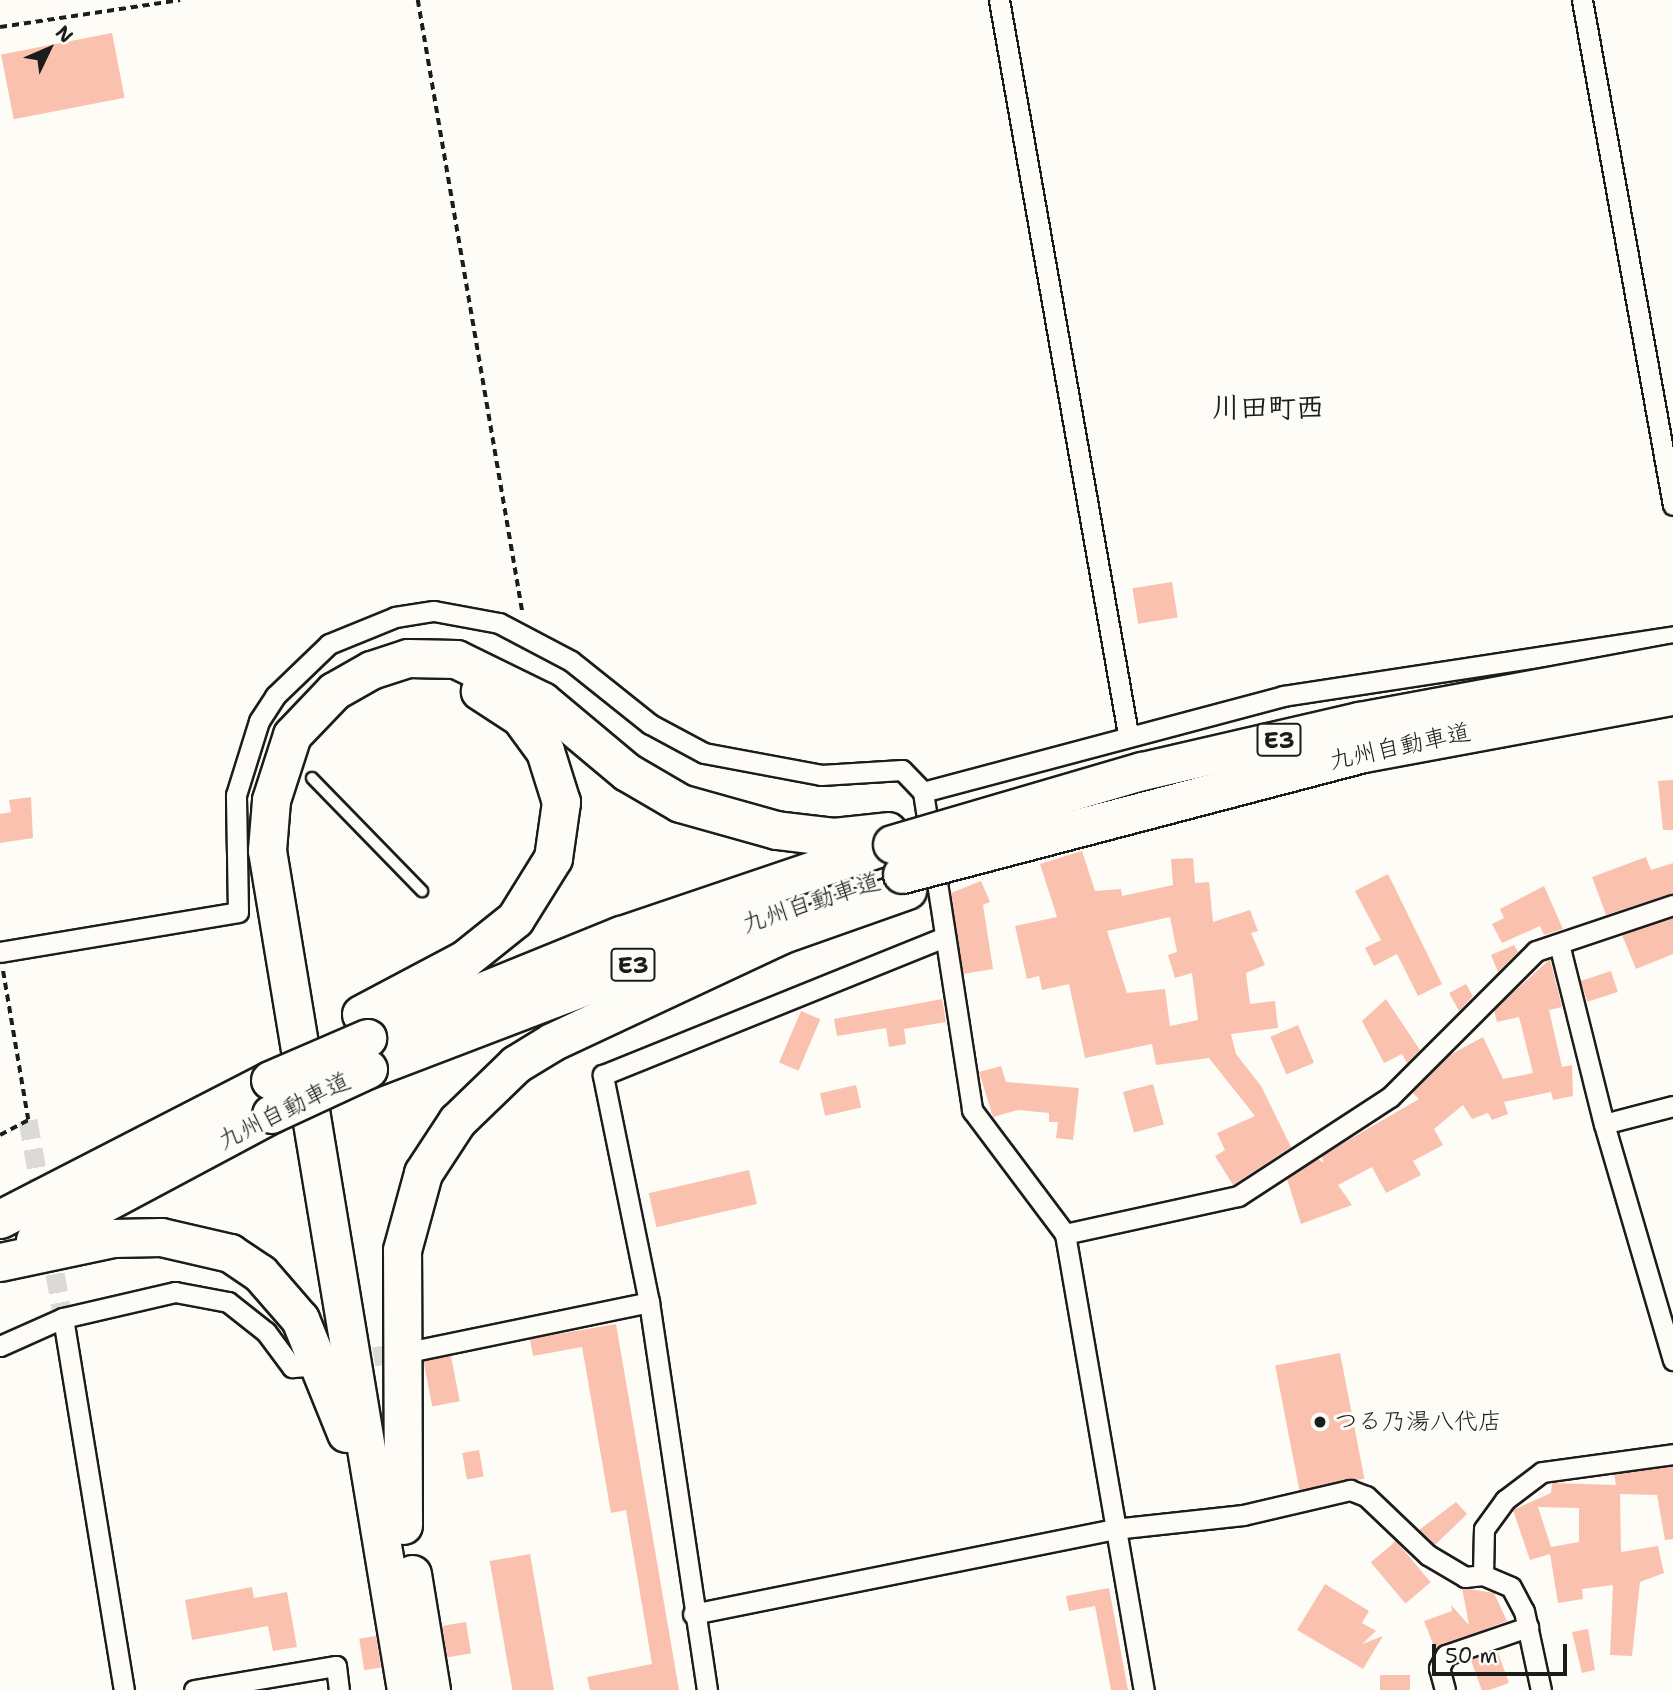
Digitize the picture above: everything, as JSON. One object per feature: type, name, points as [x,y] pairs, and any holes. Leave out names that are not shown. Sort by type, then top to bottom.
[{"type":"highway","points":[[431,1690],[393,1538],[267,850],[271,800],[292,735],[334,691],[371,670],[408,658],[456,659],[542,701],[627,772],[680,803],[776,830],[834,837],[897,860]]},
{"type":"highway","name":"九州自動車道","points":[[897,860],[1014,806],[1359,721],[1673,663]]},
{"type":"highway","points":[[365,1040],[515,919],[553,858],[561,802],[545,751],[520,717],[456,680],[389,683],[332,718],[308,752],[292,803],[291,878],[393,1538],[405,1690]]},
{"type":"highway","name":"九州自動車道","points":[[0,1219],[48,1192],[365,1040],[621,935],[897,860],[1154,805],[1364,753],[1673,696]]},
{"type":"highway","points":[[393,1538],[402,1250],[424,1173],[457,1121],[516,1065],[552,1042],[780,935],[897,860]]},
{"type":"highway","name":"九州自動車道","points":[[0,1260],[271,1083]]},
{"type":"highway","points":[[0,1260],[91,1241],[161,1237],[230,1254],[260,1273],[300,1319],[331,1384],[393,1538]]},
{"type":"street","points":[[999,0],[1128,734]]},
{"type":"street","points":[[1582,0],[1673,505]]},
{"type":"street","points":[[0,952],[238,912],[236,795],[263,726],[309,659],[352,631],[434,611],[523,634],[571,661],[650,724],[704,753],[821,775],[889,767],[923,792],[972,1110],[1065,1234],[1144,1690]]},
{"type":"street","points":[[923,792],[1128,734],[1283,696],[1673,636]]},
{"type":"street","points":[[1065,1234],[1238,1196],[1390,1097],[1501,981],[1536,951],[1560,948],[1673,905]]},
{"type":"street","points":[[707,1690],[693,1614],[649,1302],[603,1075],[945,937]]},
{"type":"street","points":[[1560,948],[1604,1124],[1673,1360]]},
{"type":"street","points":[[1604,1124],[1673,1106]]},
{"type":"street","points":[[0,1346],[63,1318],[175,1292],[228,1302],[266,1332],[292,1367],[309,1366]]},
{"type":"street","points":[[418,1350],[649,1302]]},
{"type":"street","points":[[63,1318],[124,1690]]},
{"type":"street","points":[[1483,1574],[1484,1529],[1505,1500],[1542,1472],[1673,1454]]},
{"type":"street","points":[[693,1614],[1114,1529],[1243,1515],[1350,1490],[1366,1496],[1428,1555],[1465,1577],[1483,1574],[1511,1587],[1528,1627],[1541,1690]]},
{"type":"street","points":[[1446,1690],[1439,1668],[1446,1656],[1528,1627]]},
{"type":"street","points":[[194,1690],[336,1666],[339,1690]]},
{"type":"lane","points":[[312,778],[422,891]]},
{"type":"path","points":[[0,27],[180,0]]},
{"type":"path","points":[[418,0],[523,634]]},
{"type":"path","points":[[0,959],[29,1119],[0,1135]]},
{"type":"building","points":[[112,33],[125,98],[14,119],[1,55]]},
{"type":"building","points":[[1172,582],[1178,618],[1138,624],[1132,588]]},
{"type":"building","points":[[1673,780],[1673,830],[1663,830],[1658,781]]},
{"type":"building","points":[[31,797],[33,838],[0,843],[0,814],[11,812],[9,800]]},
{"type":"building","points":[[1082,851],[1095,891],[1121,889],[1122,896],[1173,885],[1171,859],[1193,858],[1195,883],[1209,882],[1213,922],[1250,910],[1258,931],[1251,933],[1265,965],[1246,973],[1250,1004],[1275,1001],[1278,1028],[1231,1034],[1236,1054],[1261,1086],[1291,1147],[1233,1185],[1215,1156],[1225,1150],[1217,1133],[1255,1116],[1209,1058],[1156,1065],[1152,1044],[1085,1058],[1069,984],[1042,990],[1039,976],[1027,979],[1015,926],[1057,917],[1040,864]],"holes":[[[1170,917],[1177,952],[1168,955],[1175,978],[1192,973],[1198,1020],[1170,1026],[1165,989],[1127,993],[1107,931]]]},
{"type":"building","points":[[1646,857],[1651,870],[1673,863],[1673,893],[1606,915],[1592,877]]},
{"type":"building","points":[[1388,874],[1442,984],[1418,996],[1397,954],[1374,966],[1365,948],[1381,940],[1355,891]]},
{"type":"building","points":[[981,881],[990,902],[983,905],[993,969],[963,974],[951,893]]},
{"type":"building","points":[[1544,886],[1563,929],[1544,935],[1540,926],[1502,943],[1492,924],[1504,918],[1500,909]]},
{"type":"building","points":[[1673,918],[1673,954],[1636,969],[1622,935]]},
{"type":"building","points":[[1514,945],[1518,952],[1498,972],[1491,955]]},
{"type":"building","points":[[1550,959],[1562,1007],[1549,1010],[1562,1067],[1572,1065],[1573,1096],[1553,1100],[1551,1092],[1504,1102],[1508,1114],[1492,1120],[1488,1113],[1472,1119],[1463,1105],[1434,1129],[1443,1145],[1413,1161],[1421,1175],[1386,1193],[1372,1167],[1338,1185],[1352,1205],[1301,1224],[1287,1179],[1318,1159],[1324,1163],[1321,1156],[1419,1099],[1412,1092],[1450,1055],[1483,1037],[1503,1079],[1533,1073],[1519,1017],[1497,1022],[1494,1010]]},
{"type":"building","points":[[1611,971],[1618,992],[1587,1002],[1581,981]]},
{"type":"building","points":[[1466,984],[1473,996],[1459,1011],[1449,993]]},
{"type":"building","points":[[942,999],[946,1022],[904,1029],[906,1044],[889,1047],[886,1028],[837,1036],[834,1019]]},
{"type":"building","points":[[1386,999],[1420,1050],[1407,1063],[1402,1054],[1384,1063],[1362,1021]]},
{"type":"building","points":[[801,1011],[820,1019],[798,1071],[779,1063]]},
{"type":"building","points":[[1298,1025],[1314,1063],[1286,1074],[1270,1037]]},
{"type":"building","points":[[1001,1066],[1006,1082],[1079,1088],[1073,1140],[1056,1138],[1058,1122],[1049,1122],[1049,1113],[1018,1110],[993,1117],[979,1072]]},
{"type":"building","points":[[1153,1084],[1164,1125],[1134,1133],[1123,1092]]},
{"type":"building","points":[[856,1085],[861,1107],[825,1116],[820,1093]]},
{"type":"building","points":[[749,1170],[757,1204],[657,1227],[649,1193]]},
{"type":"building","points":[[616,1324],[679,1690],[590,1690],[587,1677],[652,1664],[626,1510],[611,1513],[582,1347],[533,1356],[530,1339]]},
{"type":"building","name":"つる乃湯八代店","points":[[1340,1353],[1364,1479],[1300,1491],[1275,1366]]},
{"type":"building","points":[[451,1356],[460,1401],[432,1406],[424,1361]]},
{"type":"building","points":[[479,1450],[484,1477],[467,1480],[462,1453]]},
{"type":"building","points":[[1673,1466],[1673,1539],[1665,1540],[1657,1495],[1620,1494],[1621,1552],[1658,1546],[1664,1573],[1640,1582],[1632,1656],[1610,1655],[1613,1585],[1582,1589],[1583,1599],[1558,1603],[1550,1554],[1530,1560],[1513,1510],[1551,1493],[1552,1483],[1616,1485],[1614,1474]],"holes":[[[1538,1507],[1579,1508],[1579,1542],[1551,1547]]]},
{"type":"building","points":[[1456,1502],[1467,1514],[1435,1545],[1419,1530]]},
{"type":"building","points":[[1396,1541],[1431,1582],[1405,1604],[1371,1562]]},
{"type":"building","points":[[530,1554],[554,1690],[512,1690],[490,1561]]},
{"type":"building","points":[[1325,1584],[1369,1611],[1362,1623],[1376,1631],[1362,1644],[1383,1636],[1363,1669],[1297,1630]]},
{"type":"building","points":[[252,1587],[254,1598],[287,1592],[297,1647],[273,1651],[268,1626],[192,1640],[185,1600]]},
{"type":"building","points":[[1109,1588],[1128,1690],[1111,1690],[1095,1606],[1069,1611],[1066,1596]]},
{"type":"building","points":[[1462,1588],[1494,1593],[1507,1621],[1435,1649],[1424,1621],[1452,1611],[1451,1605],[1469,1625]]},
{"type":"building","points":[[466,1622],[471,1654],[447,1657],[442,1626]]},
{"type":"building","points":[[1588,1629],[1595,1670],[1582,1673],[1572,1632]]},
{"type":"building","points":[[376,1636],[381,1668],[364,1670],[359,1639]]},
{"type":"building","points":[[1497,1650],[1509,1683],[1482,1690],[1471,1660]]},
{"type":"building","points":[[1380,1675],[1410,1675],[1410,1690],[1380,1690]]},
{"type":"tunnel","points":[[28,1120],[43,1205]]},
{"type":"tunnel","points":[[50,1245],[63,1318]]},
{"type":"tunnel","points":[[345,1361],[408,1351]]},
{"type":"place","name":"つる乃湯八代店","points":[[1320,1422]]},
{"type":"district","name":"川田町西","points":[[1268,407]]}]
